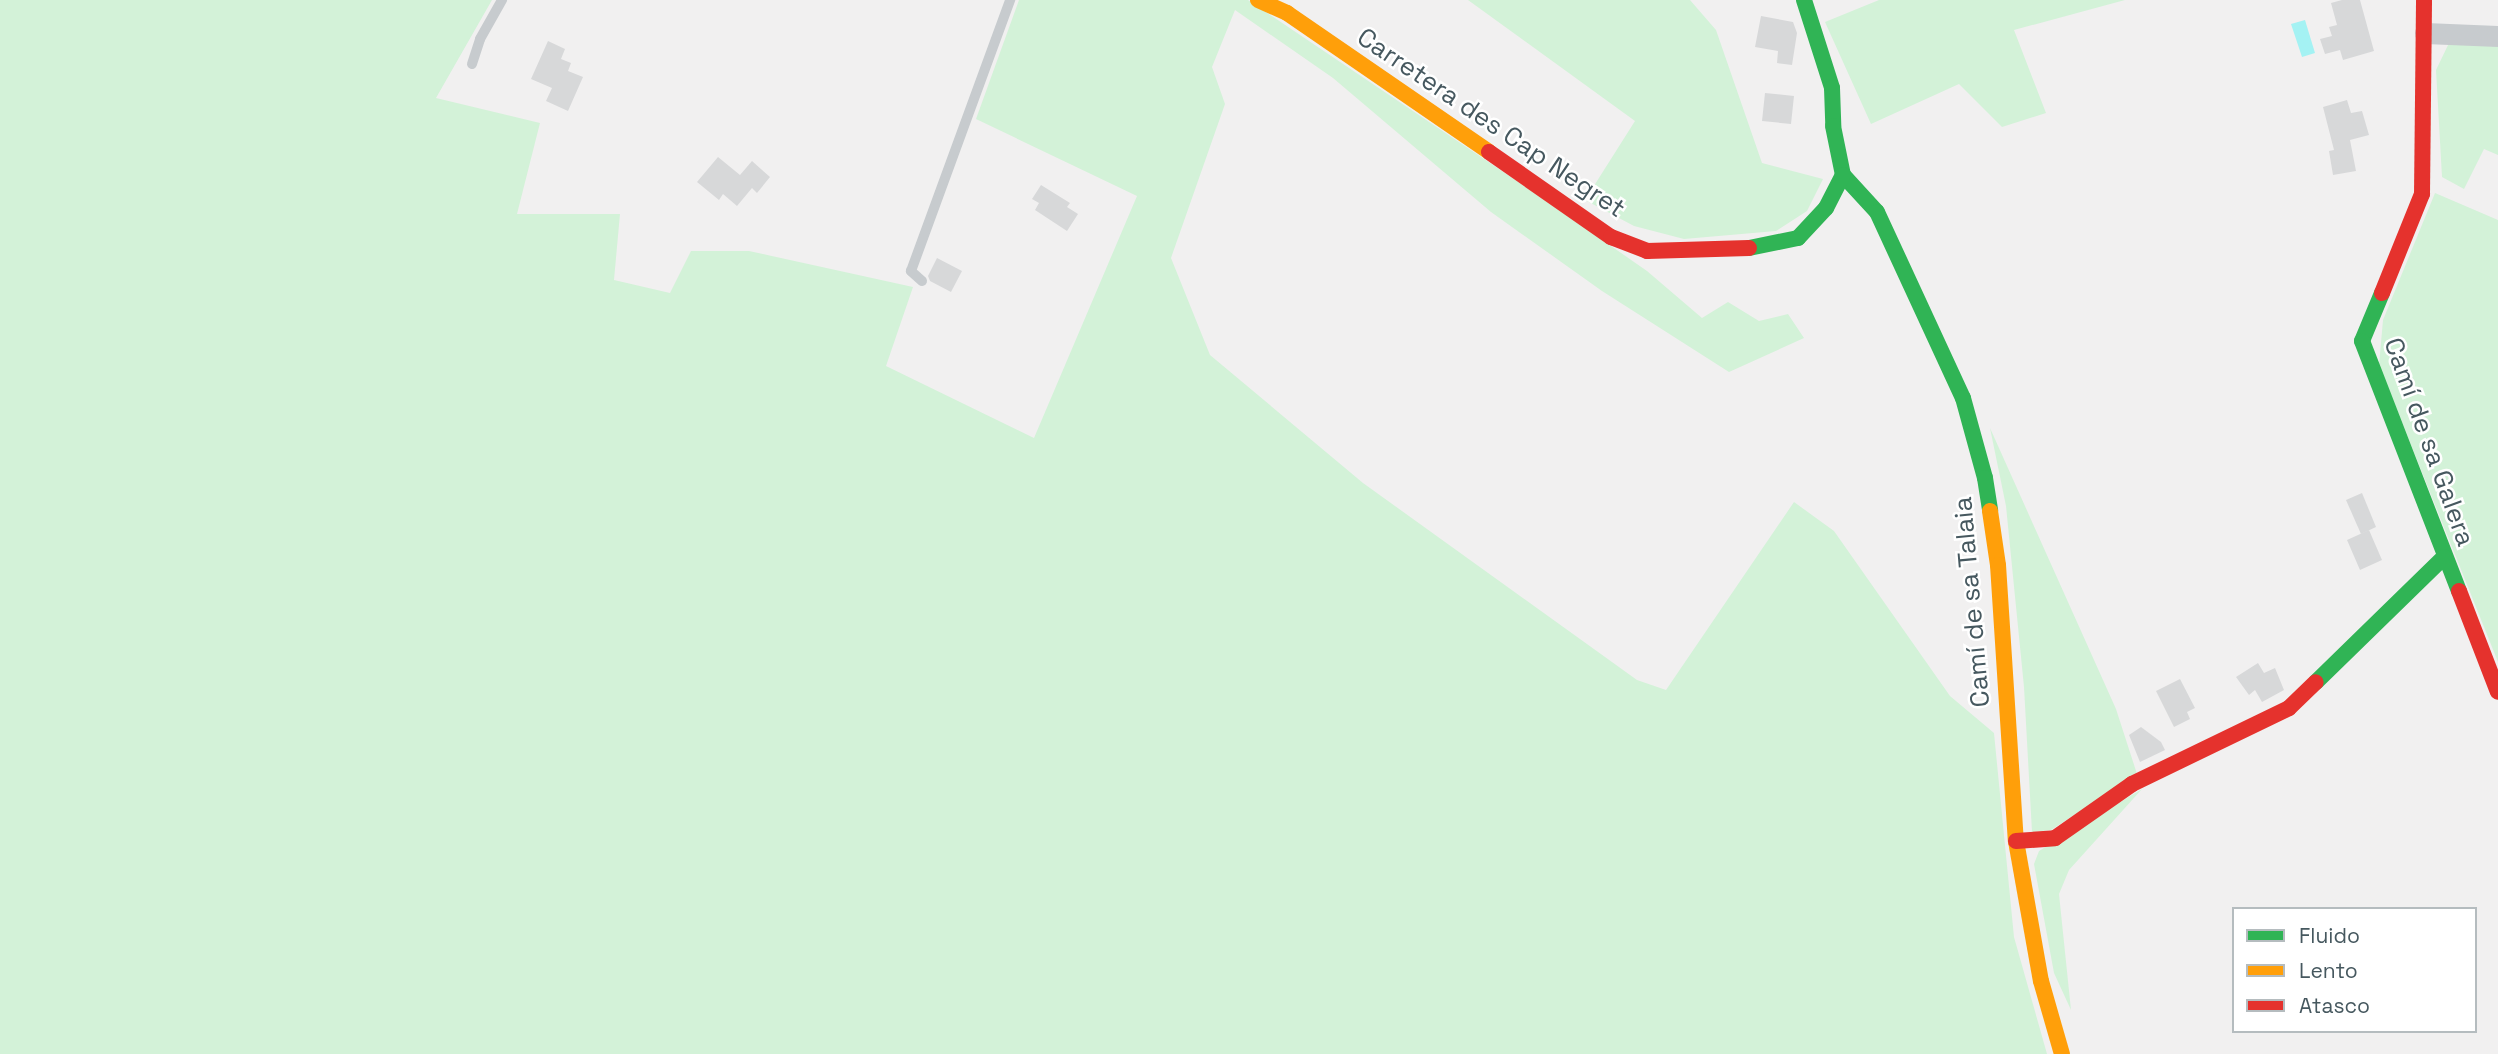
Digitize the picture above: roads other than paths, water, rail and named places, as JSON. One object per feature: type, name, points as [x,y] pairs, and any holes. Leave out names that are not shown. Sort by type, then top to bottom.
[{"type":"street","name":"Carretera des Cap Negret","points":[[1258,0],[1287,13],[1611,237],[1647,251],[1752,248],[1798,238],[1826,208],[1843,175]]},
{"type":"street","points":[[1804,0],[1832,88],[1833,126],[1843,175]]},
{"type":"street","name":"Camí de sa Galera","points":[[2424,0],[2422,194],[2362,341],[2498,692]]},
{"type":"street","points":[[2425,33],[2498,36]]},
{"type":"street","name":"Camí de sa Talaia","points":[[1843,175],[1877,212],[1901,260],[1963,398],[1985,478],[1998,565],[2016,841],[2040,981],[2062,1054]]},
{"type":"street","points":[[2016,841],[2055,838],[2132,784],[2289,708],[2444,557]]},
{"type":"lane","points":[[472,64],[480,39],[502,0]]},
{"type":"lane","points":[[922,281],[911,271],[1010,0]]},
{"type":"water","points":[[2305,20],[2315,53],[2302,57],[2291,24]]}]
